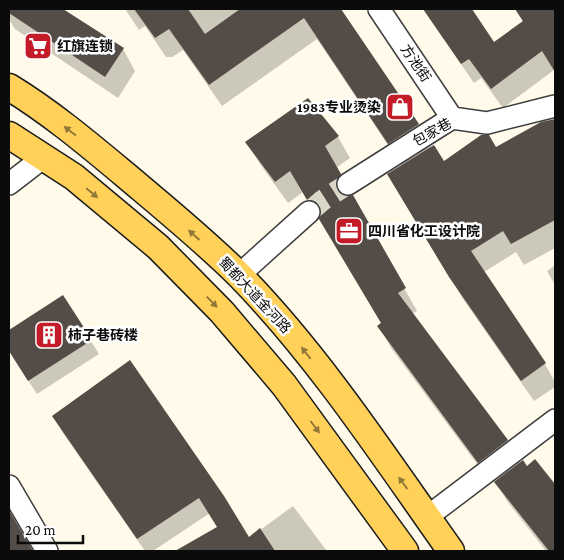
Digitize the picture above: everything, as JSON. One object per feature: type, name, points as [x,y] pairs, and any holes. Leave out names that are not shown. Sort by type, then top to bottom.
[{"type":"main road","name":"蜀都大道金河路","points":[[9,87],[30,100],[96,151],[165,208],[240,275],[289,331],[338,393],[451,551]]},
{"type":"main road","points":[[9,135],[74,177],[158,246],[222,312],[284,385],[405,551]]},
{"type":"street","name":"方池街","points":[[380,9],[452,118]]},
{"type":"street","name":"包家巷","points":[[348,184],[452,118],[487,123],[555,106]]},
{"type":"street","points":[[9,184],[44,157]]},
{"type":"street","points":[[240,275],[309,212]]},
{"type":"street","points":[[427,517],[555,420]]},
{"type":"street","points":[[9,486],[48,551]]},
{"type":"building","points":[[9,9],[63,9],[124,48],[105,77],[9,13]]},
{"type":"building","points":[[134,9],[188,9],[205,34],[240,9],[341,9],[419,124],[388,144],[304,18],[209,85],[169,29],[155,38]]},
{"type":"building","points":[[423,9],[472,9],[494,42],[523,21],[515,9],[555,9],[555,72],[542,51],[491,89],[469,59],[461,64]]},
{"type":"building","points":[[308,98],[339,136],[325,146],[341,174],[337,179],[337,190],[343,195],[353,195],[406,288],[398,293],[508,440],[478,463],[377,326],[381,323],[319,219],[321,210],[319,204],[313,200],[307,200],[290,171],[275,182],[245,142]]},
{"type":"building","points":[[555,119],[555,220],[511,244],[503,231],[471,251],[546,363],[521,381],[449,277],[387,174],[434,145],[444,161],[481,135],[489,135],[496,147],[541,122]]},
{"type":"building","name":"柿子巷砖楼","points":[[63,295],[92,340],[28,381],[9,351],[9,330]]},
{"type":"building","points":[[130,360],[224,496],[249,537],[260,528],[275,551],[175,551],[217,527],[199,498],[137,539],[52,416]]},
{"type":"building","points":[[535,459],[555,484],[555,551],[549,551],[494,482],[523,460],[527,466]]},
{"type":"building","points":[[9,510],[33,551],[9,551]]},
{"type":"tunnel","points":[[309,212],[323,200],[348,184]]},
{"type":"place","name":"红旗连锁","points":[[38,46]]},
{"type":"place","name":"1983专业烫染","points":[[400,107]]},
{"type":"place","name":"四川省化工设计院","points":[[349,231]]},
{"type":"place","name":"柿子巷砖楼","points":[[49,335]]}]
